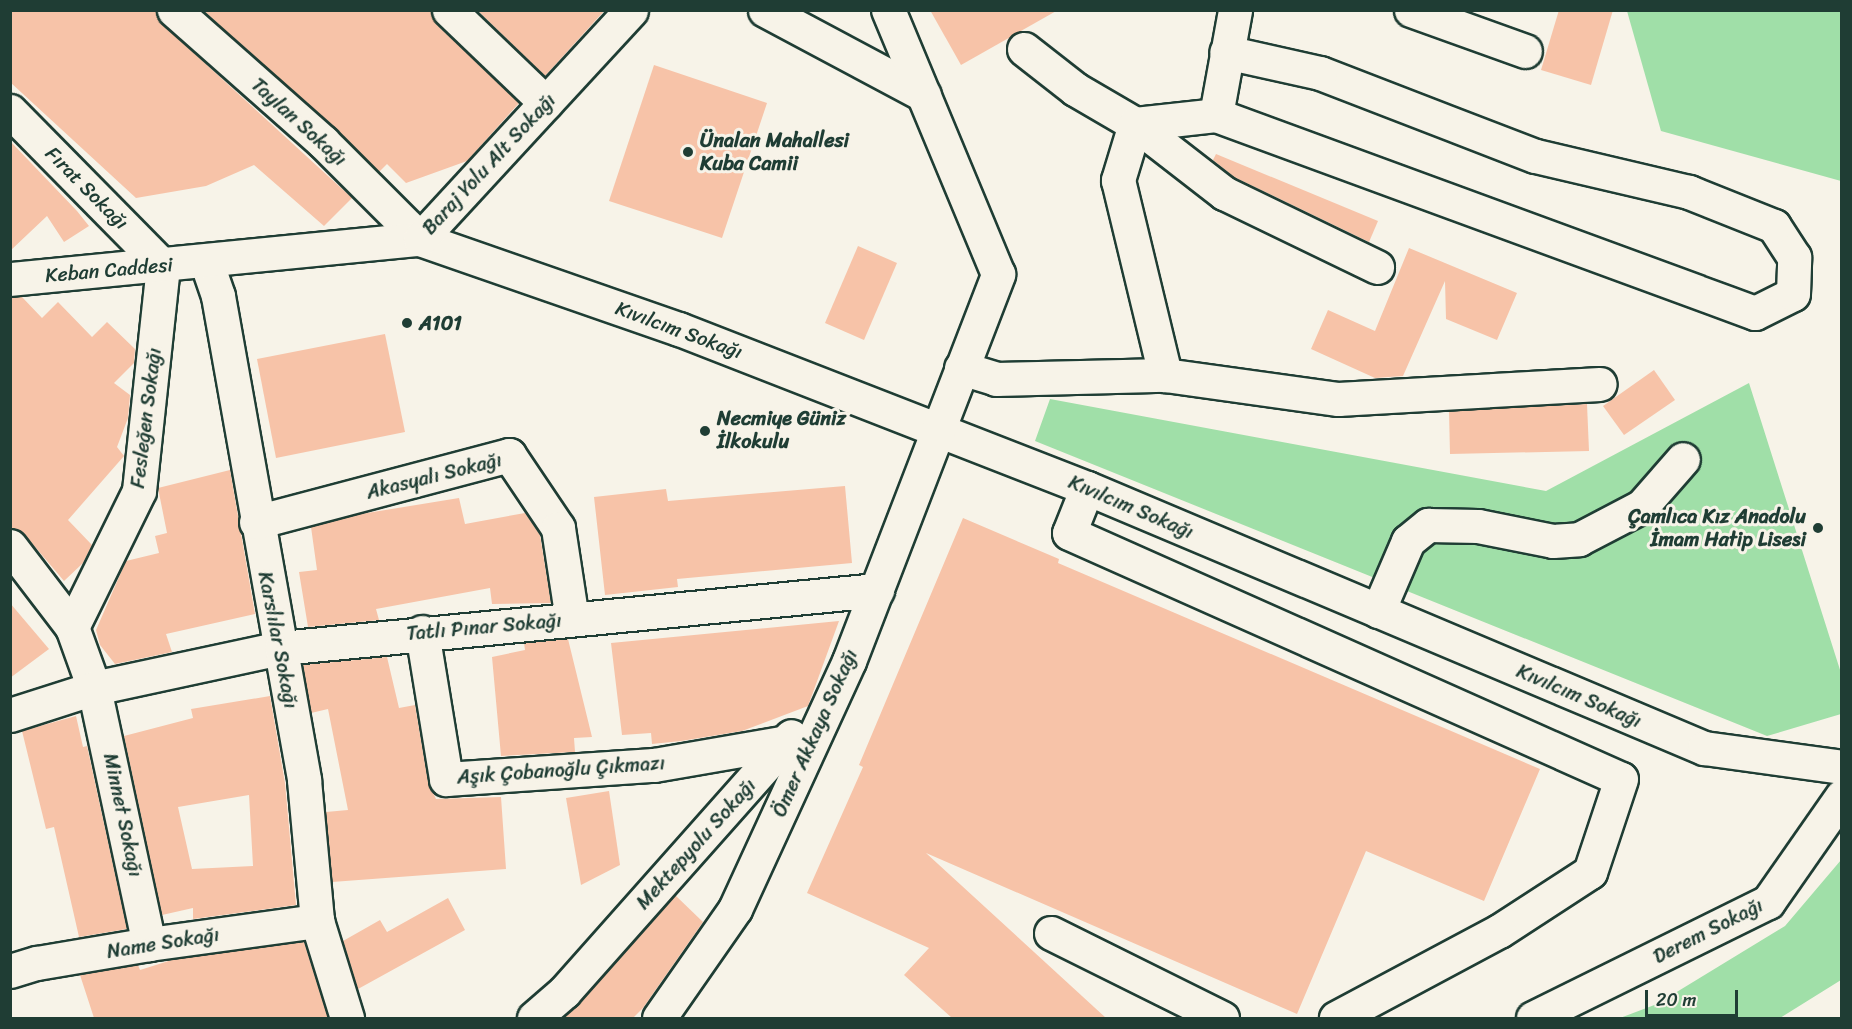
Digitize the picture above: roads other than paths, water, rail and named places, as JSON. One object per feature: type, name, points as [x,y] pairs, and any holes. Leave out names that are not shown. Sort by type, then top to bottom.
[{"type":"street","name":"Taylan Sokağı","points":[[174,10],[323,142],[420,239]]},
{"type":"street","points":[[450,10],[546,103]]},
{"type":"street","name":"Baraj Yolu Alt Sokağı","points":[[206,261],[420,239],[631,10]]},
{"type":"street","points":[[765,10],[924,95]]},
{"type":"street","name":"Ömer Akkaya Sokağı","points":[[659,1018],[735,909],[849,661],[940,430],[961,368],[998,274],[888,10]]},
{"type":"street","points":[[1216,115],[1235,10]]},
{"type":"street","points":[[1411,10],[1525,51]]},
{"type":"street","points":[[1024,49],[1075,88],[1135,124],[1224,193],[1377,267]]},
{"type":"street","points":[[1135,124],[1216,115],[1755,313],[1793,294],[1794,257],[1774,226],[1689,192],[1535,156],[1320,73],[1226,52]]},
{"type":"street","name":"Fırat Sokağı","points":[[10,111],[163,266]]},
{"type":"street","points":[[1135,124],[1118,180],[1165,375]]},
{"type":"street","name":"Kıvılcım Sokağı","points":[[420,239],[679,329],[1088,488],[1704,748],[1842,767]]},
{"type":"street","name":"Keban Caddesi","points":[[10,279],[206,261]]},
{"type":"street","name":"Karslılar Sokağı","points":[[206,261],[218,296],[256,522],[304,780],[317,921],[347,1018]]},
{"type":"street","name":"Fesleğen Sokağı","points":[[72,627],[139,491],[163,266]]},
{"type":"street","points":[[961,368],[996,379],[1165,375],[1338,399],[1600,384]]},
{"type":"street","name":"Akasyalı Sokağı","points":[[256,522],[509,455],[558,528],[572,619]]},
{"type":"street","points":[[1378,611],[1408,541],[1428,525],[1478,526],[1553,541],[1579,539],[1642,506],[1683,459]]},
{"type":"street","points":[[1088,488],[1069,533],[1621,778],[1590,872],[1499,932],[1336,1018]]},
{"type":"street","name":"Minnet Sokağı","points":[[10,546],[72,627],[94,688],[149,944]]},
{"type":"street","name":"Tatlı Pınar Sokağı","points":[[10,715],[94,688],[281,648],[422,632],[877,590]]},
{"type":"street","name":"Aşık Çobanoğlu Çıkmazı","points":[[422,632],[446,779],[654,765],[787,742]]},
{"type":"street","name":"Mektepyolu Sokağı","points":[[534,1018],[564,992],[787,742],[849,661]]},
{"type":"street","name":"Derem Sokağı","points":[[1533,1018],[1768,902],[1842,796]]},
{"type":"street","name":"Name Sokağı","points":[[10,971],[37,963],[149,944],[317,921]]},
{"type":"street","points":[[1051,933],[1222,1018]]},
{"type":"place","name":"Ünalan Mahallesi Kuba Camii","points":[[688,152]]},
{"type":"place","name":"A101","points":[[407,323]]},
{"type":"place","name":"Necmiye Güniz İlkokulu","points":[[705,431]]},
{"type":"place","name":"Çamlıca Kız Anadolu İmam Hatip Lisesi","points":[[1818,528]]}]
